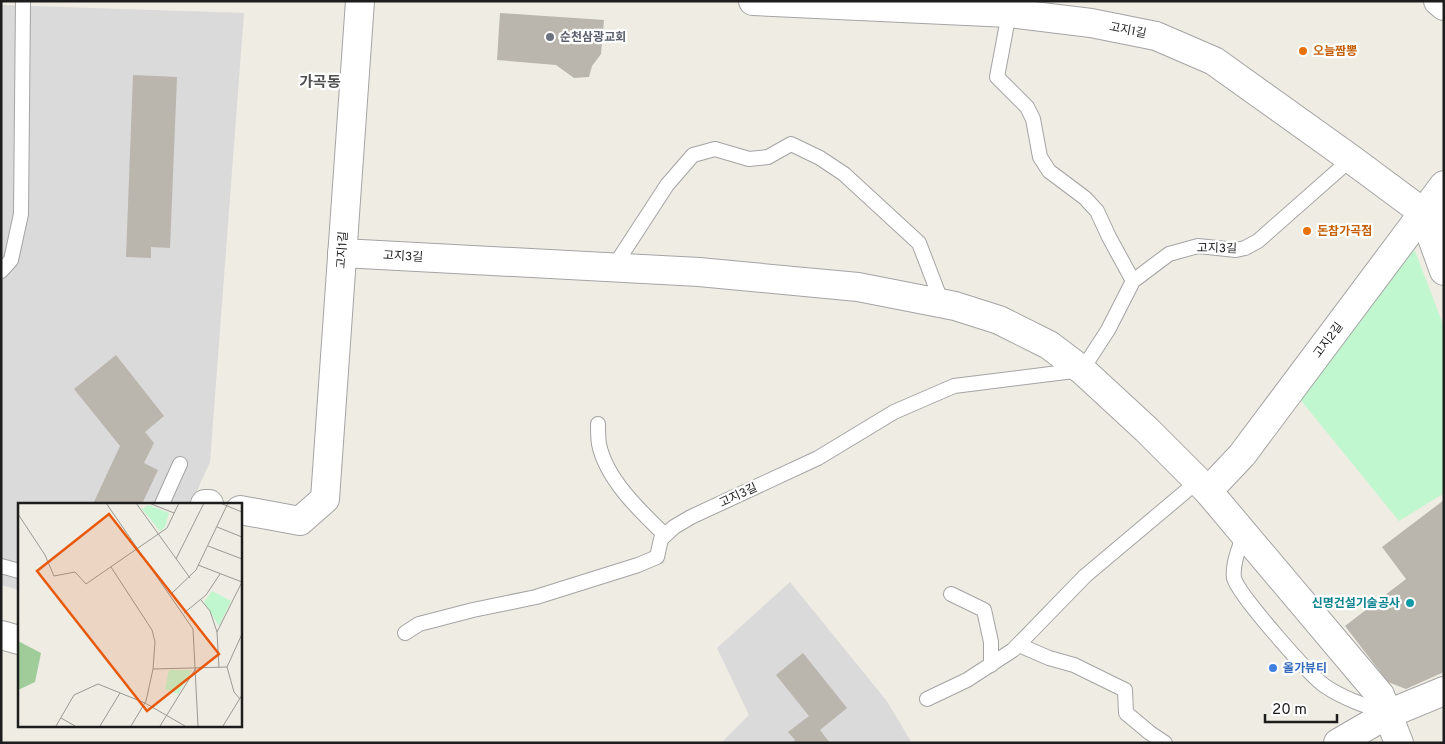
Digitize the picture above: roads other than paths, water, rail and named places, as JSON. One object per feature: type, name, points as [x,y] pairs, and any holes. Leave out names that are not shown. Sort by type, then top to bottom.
[{"type":"street","name":"고지1길","points":[[241,510],[300,521],[325,499],[360,1]]},
{"type":"street","name":"고지1길","points":[[754,1],[1009,7],[1156,36],[1214,61],[1351,159],[1433,221]]},
{"type":"street","points":[[1438,1],[1444,6]]},
{"type":"street","name":"고지2길","points":[[1203,486],[1242,454],[1433,221],[1444,185]]},
{"type":"street","points":[[1433,221],[1444,271]]},
{"type":"street","name":"고지3길","points":[[342,253],[699,272],[858,287],[942,303],[999,320],[1049,345],[1082,370]]},
{"type":"street","points":[[1082,370],[1148,430],[1203,486],[1244,533],[1380,695],[1399,743]]},
{"type":"street","points":[[1,635],[18,640]]},
{"type":"street","points":[[1338,743],[1388,714],[1444,691]]},
{"type":"lane","points":[[1,271],[11,260],[21,214],[23,1]]},
{"type":"lane","points":[[1009,7],[997,77],[1027,107],[1033,119],[1040,157],[1050,171],[1085,198],[1097,211],[1133,281]]},
{"type":"lane","points":[[613,268],[667,185],[693,155],[715,149],[749,159],[768,157],[791,144],[820,158],[844,174],[918,243],[942,303]]},
{"type":"lane","name":"고지3길","points":[[665,535],[691,517],[818,458],[894,412],[954,386],[1082,370],[1108,330],[1133,281],[1168,254],[1198,246],[1236,250],[1245,248],[1258,241],[1351,159]]},
{"type":"lane","points":[[405,633],[420,624],[473,610],[536,598],[657,557],[661,539],[665,535],[645,516],[610,473],[599,444],[598,424]]},
{"type":"lane","points":[[162,503],[180,464]]},
{"type":"lane","points":[[927,699],[967,680],[1019,645],[1085,576],[1203,486]]},
{"type":"lane","points":[[1244,533],[1234,566],[1234,578],[1238,588],[1260,616],[1324,685],[1351,700],[1388,714]]},
{"type":"lane","points":[[1,566],[18,571]]},
{"type":"lane","points":[[951,594],[984,610],[991,642],[991,665]]},
{"type":"lane","points":[[1019,645],[1049,658],[1074,665],[1125,690],[1126,713],[1150,733],[1166,743]]},
{"type":"place","name":"순천삼광교회","points":[[550,37]]},
{"type":"place","name":"오늘짬뽕","points":[[1303,51]]},
{"type":"place","name":"돈참가곡점","points":[[1307,231]]},
{"type":"place","name":"신명건설기술공사","points":[[1410,603]]},
{"type":"place","name":"올가뷰티","points":[[1273,668]]},
{"type":"district","name":"가곡동","points":[[320,82]]}]
